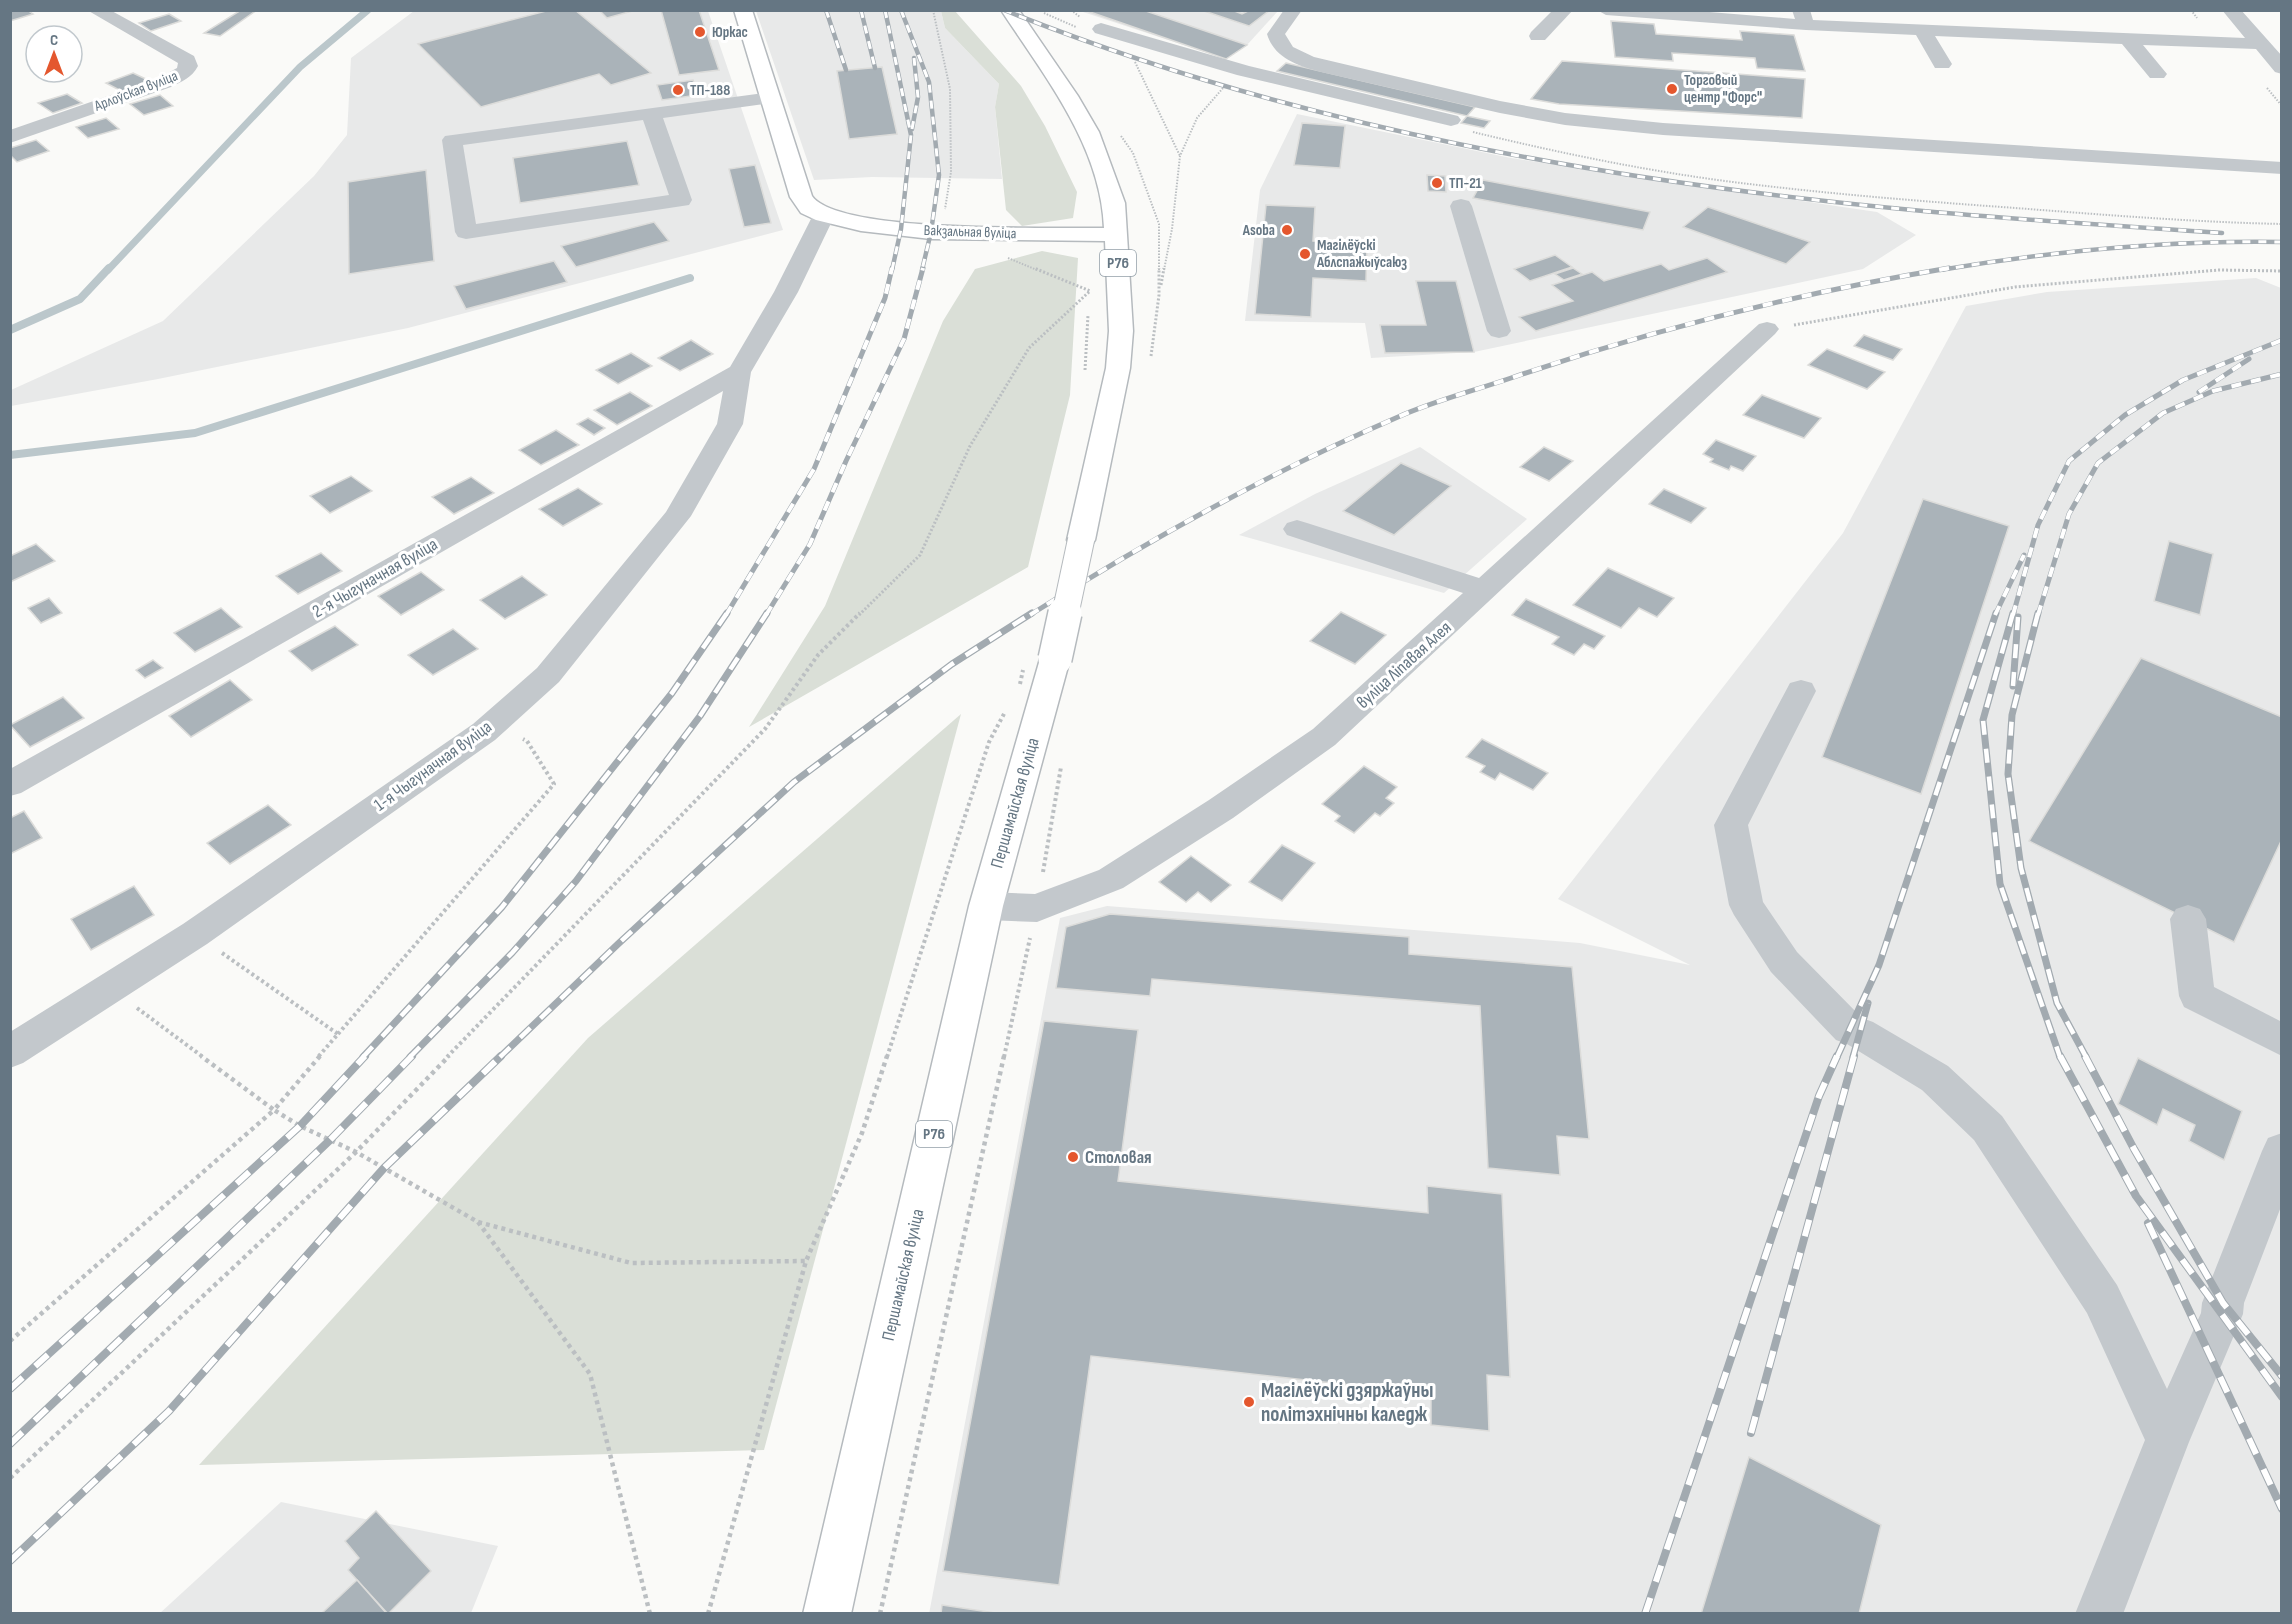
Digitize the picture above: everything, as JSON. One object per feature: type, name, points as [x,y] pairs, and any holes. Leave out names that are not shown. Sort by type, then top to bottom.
[{"type":"main road","name":"Вакзальная вуліца","points":[[743,10],[801,197],[809,208],[824,215],[861,225],[941,232],[1116,236]]},
{"type":"main road","name":"Першамайская вуліца","points":[[827,1614],[986,906],[1055,659],[1118,368],[1121,331],[1114,203],[1089,132],[1068,96],[1010,10]]},
{"type":"street","name":"Арлоўская вуліца","points":[[10,137],[164,83],[185,72],[188,66],[187,60],[96,10]]},
{"type":"street","points":[[1293,10],[1276,34],[1277,41],[1285,50],[1301,60],[1500,107],[1565,119],[1663,129],[2282,168]]},
{"type":"street","points":[[1538,36],[1564,10]]},
{"type":"street","points":[[1606,10],[1804,18],[1922,30],[2260,44]]},
{"type":"street","points":[[2231,10],[2282,68]]},
{"type":"street","points":[[1101,29],[1244,70],[1451,120]]},
{"type":"street","points":[[1922,30],[1942,64]]},
{"type":"street","points":[[2128,39],[2157,74]]},
{"type":"street","points":[[1244,70],[1285,50]]},
{"type":"street","points":[[651,113],[681,200],[466,232],[452,140],[651,113],[771,98]]},
{"type":"street","points":[[2199,144],[2214,164]]},
{"type":"street","points":[[1461,206],[1499,331]]},
{"type":"street","points":[[739,372],[786,292],[824,215]]},
{"type":"street","name":"вуліца Ліпавая Алея","points":[[986,906],[1037,908],[1111,879],[1221,809],[1324,737],[1767,330]]},
{"type":"street","name":"1-я Чыгуначная вуліца","points":[[10,1052],[195,934],[494,723],[548,675],[677,516],[730,424],[739,372]]},
{"type":"street","name":"2-я Чыгуначная вуліца","points":[[10,784],[739,372]]},
{"type":"street","points":[[1297,530],[1486,590]]},
{"type":"street","points":[[1801,691],[1731,825],[1746,905],[1784,962],[1849,1029],[1860,1033],[1935,1078],[1988,1128],[2102,1299],[2168,1439]]},
{"type":"street","points":[[2188,919],[2196,996],[2282,1040]]},
{"type":"street","points":[[2099,1614],[2168,1439],[2222,1314],[2223,1303],[2282,1151]]},
{"type":"path","points":[[933,10],[950,89],[951,172],[941,232]]},
{"type":"path","points":[[1038,10],[1080,29]]},
{"type":"path","points":[[1071,10],[1133,48],[1136,67],[1180,156]]},
{"type":"path","points":[[1159,295],[1172,229],[1180,156],[1197,118],[1224,87],[1244,70]]},
{"type":"path","points":[[1451,120],[1476,133],[1574,156],[1747,184],[1895,200],[2220,223],[2282,224]]},
{"type":"path","points":[[1085,234],[1089,303]]},
{"type":"path","points":[[1005,257],[1090,291]]},
{"type":"path","points":[[1767,330],[2015,287],[2219,270],[2282,271]]},
{"type":"path","points":[[10,1478],[356,1152],[765,729],[818,655],[920,555],[970,446],[1029,348],[1090,291]]},
{"type":"path","points":[[1085,374],[1088,315]]},
{"type":"path","points":[[1014,694],[1020,684]]},
{"type":"path","points":[[708,1614],[806,1261],[862,1133],[989,742],[1009,704]]},
{"type":"path","points":[[10,1341],[274,1110],[554,784],[527,741],[494,723]]},
{"type":"path","points":[[880,1614],[1037,908],[1063,758]]},
{"type":"path","points":[[195,934],[338,1034]]},
{"type":"path","points":[[110,988],[274,1110],[300,1126],[356,1152],[478,1222],[631,1263],[806,1261]]},
{"type":"path","points":[[478,1222],[590,1374],[650,1614]]},
{"type":"shaded area","points":[[414,11],[708,11],[783,230],[408,328],[158,379],[11,406],[11,390],[163,321],[314,176],[347,135],[351,58]]},
{"type":"shaded area","points":[[756,11],[941,11],[945,28],[999,84],[995,107],[1002,179],[872,177],[814,180]]},
{"type":"shaded area","points":[[941,11],[955,11],[1021,86],[1045,126],[1077,192],[1073,218],[1022,226],[1006,210],[995,107],[999,84],[945,28]]},
{"type":"shaded area","points":[[1080,11],[1278,11],[1247,45],[1226,59]]},
{"type":"shaded area","points":[[1297,114],[1511,158],[1877,212],[1916,235],[1863,269],[1474,352],[1371,358],[1365,323],[1245,321],[1260,190]]},
{"type":"shaded area","points":[[1042,251],[1078,258],[1070,395],[1028,567],[749,727],[825,606],[943,321],[975,269]]},
{"type":"shaded area","points":[[2256,278],[2281,288],[2281,1613],[929,1614],[1060,918],[1107,906],[1580,943],[1690,965],[1558,899],[1843,533],[1966,306],[2047,292]]},
{"type":"shaded area","points":[[1420,447],[1527,519],[1444,593],[1239,535],[1315,494]]},
{"type":"shaded area","points":[[961,714],[764,1450],[199,1465],[588,1038]]},
{"type":"shaded area","points":[[281,1502],[498,1546],[471,1613],[159,1614]]},
{"type":"building","points":[[10,10],[27,10],[33,14],[10,21]]},
{"type":"building","points":[[241,10],[257,10],[220,36],[204,33]]},
{"type":"building","points":[[550,10],[575,10],[651,73],[611,85],[599,74],[481,107],[418,44]]},
{"type":"building","points":[[599,10],[636,10],[607,18]]},
{"type":"building","points":[[661,10],[699,10],[719,70],[679,75]]},
{"type":"building","points":[[1093,10],[1143,10],[1247,45],[1226,59],[1090,12]]},
{"type":"building","points":[[1201,10],[1232,10],[1242,14],[1250,10],[1270,10],[1249,26]]},
{"type":"building","points":[[169,14],[181,21],[151,31],[139,23]]},
{"type":"building","points":[[1611,21],[1654,24],[1656,34],[1742,40],[1740,31],[1794,35],[1805,71],[1757,68],[1755,58],[1672,53],[1673,61],[1615,57]]},
{"type":"building","name":"Торговый центр \"Форс\"","points":[[1562,61],[1805,79],[1802,118],[1559,104],[1531,99]]},
{"type":"building","points":[[1286,63],[1475,107],[1467,116],[1277,71]]},
{"type":"building","points":[[882,67],[897,134],[849,139],[837,71]]},
{"type":"building","points":[[133,73],[150,81],[123,92],[106,83]]},
{"type":"building","name":"ТП-188","points":[[693,80],[698,95],[662,100],[657,85]]},
{"type":"building","points":[[67,94],[82,103],[53,113],[38,103]]},
{"type":"building","points":[[160,95],[173,106],[144,115],[130,104]]},
{"type":"building","points":[[1467,116],[1490,121],[1484,128],[1461,123]]},
{"type":"building","points":[[106,118],[119,129],[88,138],[76,127]]},
{"type":"building","points":[[1302,123],[1345,126],[1340,168],[1294,165]]},
{"type":"building","points":[[36,140],[49,151],[17,162],[10,155],[10,148]]},
{"type":"building","points":[[627,141],[639,185],[520,203],[513,158]]},
{"type":"building","points":[[755,165],[771,223],[744,227],[729,169]]},
{"type":"building","points":[[426,170],[434,261],[349,274],[348,182]]},
{"type":"building","name":"ТП-21","points":[[1427,175],[1445,176],[1446,192],[1428,191]]},
{"type":"building","points":[[1483,180],[1650,212],[1643,230],[1473,198]]},
{"type":"building","points":[[1266,205],[1315,207],[1313,241],[1367,244],[1366,281],[1313,278],[1311,317],[1255,314]]},
{"type":"building","points":[[1708,207],[1810,242],[1786,264],[1683,227]]},
{"type":"building","points":[[654,222],[669,241],[576,267],[561,246]]},
{"type":"building","points":[[1555,255],[1572,267],[1530,281],[1514,269]]},
{"type":"building","points":[[1707,258],[1727,272],[1536,331],[1519,317],[1573,301],[1552,285],[1592,272],[1604,281],[1661,264],[1669,270]]},
{"type":"building","points":[[554,261],[567,282],[466,309],[454,286]]},
{"type":"building","points":[[1573,268],[1582,274],[1564,280],[1555,274]]},
{"type":"building","points":[[1416,281],[1456,281],[1474,352],[1385,353],[1380,325],[1426,325]]},
{"type":"building","points":[[1864,335],[1902,349],[1893,360],[1854,346]]},
{"type":"building","points":[[691,340],[713,354],[680,371],[658,358]]},
{"type":"building","points":[[1827,349],[1885,372],[1867,389],[1808,365]]},
{"type":"building","points":[[631,353],[652,366],[618,384],[596,370]]},
{"type":"building","points":[[630,392],[652,406],[617,425],[594,410]]},
{"type":"building","points":[[1762,395],[1821,418],[1804,438],[1743,415]]},
{"type":"building","points":[[588,418],[605,428],[594,435],[577,424]]},
{"type":"building","points":[[556,430],[579,445],[541,465],[519,450]]},
{"type":"building","points":[[1716,440],[1756,456],[1743,471],[1731,466],[1729,470],[1710,462],[1713,459],[1703,454]]},
{"type":"building","points":[[1544,447],[1573,461],[1549,481],[1520,467]]},
{"type":"building","points":[[1401,463],[1451,486],[1394,535],[1343,511]]},
{"type":"building","points":[[351,476],[372,491],[330,513],[310,496]]},
{"type":"building","points":[[471,477],[494,493],[454,514],[432,497]]},
{"type":"building","points":[[578,488],[602,504],[563,526],[539,509]]},
{"type":"building","points":[[1664,489],[1706,508],[1691,523],[1649,504]]},
{"type":"building","points":[[1923,499],[2009,526],[1921,794],[1822,757]]},
{"type":"building","points":[[2169,541],[2213,554],[2200,615],[2154,601]]},
{"type":"building","points":[[36,544],[55,561],[10,582],[10,556]]},
{"type":"building","points":[[321,553],[342,571],[298,594],[276,576]]},
{"type":"building","points":[[1608,568],[1674,598],[1657,617],[1639,608],[1621,628],[1573,605]]},
{"type":"building","points":[[421,572],[444,590],[401,615],[378,596]]},
{"type":"building","points":[[522,576],[547,595],[505,619],[480,600]]},
{"type":"building","points":[[49,598],[62,613],[41,623],[28,608]]},
{"type":"building","points":[[1526,599],[1605,636],[1594,649],[1584,644],[1574,655],[1552,644],[1559,637],[1512,615]]},
{"type":"building","points":[[221,608],[242,627],[195,652],[174,633]]},
{"type":"building","points":[[1341,612],[1386,635],[1355,664],[1310,641]]},
{"type":"building","points":[[335,626],[358,645],[312,671],[289,651]]},
{"type":"building","points":[[453,629],[478,649],[433,675],[408,655]]},
{"type":"building","points":[[2141,658],[2282,717],[2282,839],[2234,942],[2029,841]]},
{"type":"building","points":[[153,660],[163,668],[145,678],[136,670]]},
{"type":"building","points":[[230,680],[252,700],[191,737],[169,716]]},
{"type":"building","points":[[63,697],[84,718],[30,747],[10,725]]},
{"type":"building","points":[[1482,739],[1548,773],[1533,790],[1500,773],[1495,780],[1480,772],[1485,766],[1466,757]]},
{"type":"building","points":[[1364,766],[1397,787],[1386,798],[1394,803],[1380,816],[1375,813],[1354,833],[1335,821],[1340,816],[1322,804]]},
{"type":"building","points":[[268,805],[291,825],[230,864],[207,843]]},
{"type":"building","points":[[24,811],[42,838],[10,854],[10,818]]},
{"type":"building","points":[[1282,845],[1315,863],[1282,901],[1249,882]]},
{"type":"building","points":[[1191,856],[1231,885],[1211,902],[1198,892],[1186,902],[1159,882]]},
{"type":"building","points":[[134,886],[154,915],[91,950],[71,919]]},
{"type":"building","points":[[1110,914],[1409,937],[1409,954],[1572,967],[1589,1139],[1557,1136],[1560,1175],[1488,1168],[1480,1006],[1152,979],[1150,996],[1056,988],[1066,927]]},
{"type":"building","points":[[1044,1021],[1138,1030],[1118,1181],[1428,1213],[1427,1186],[1502,1194],[1510,1377],[1487,1375],[1489,1431],[1431,1425],[1431,1394],[1091,1356],[1059,1585],[943,1571]]},
{"type":"building","points":[[2138,1058],[2242,1111],[2224,1160],[2189,1141],[2195,1125],[2163,1109],[2157,1125],[2118,1104]]},
{"type":"building","points":[[1749,1457],[1881,1525],[1859,1614],[1701,1614]]},
{"type":"building","points":[[376,1511],[431,1571],[388,1614],[348,1570],[359,1558],[345,1541]]},
{"type":"building","points":[[357,1580],[387,1614],[321,1614]]},
{"type":"building","points":[[942,1605],[1002,1614],[941,1614]]},
{"type":"waterway","points":[[108,270],[300,67],[368,10]]},
{"type":"waterway","points":[[10,330],[80,299],[109,268]]},
{"type":"waterway","points":[[10,455],[195,433],[690,278]]},
{"type":"railway","points":[[826,10],[846,70]]},
{"type":"railway","points":[[861,10],[875,68]]},
{"type":"railway","points":[[885,10],[911,135],[901,229],[892,270]]},
{"type":"railway","points":[[901,10],[929,82],[939,175],[931,232],[922,270]]},
{"type":"railway","points":[[1004,10],[1115,51],[1227,87],[1456,144],[1572,166],[1806,199],[1923,211],[2222,233]]},
{"type":"railway","points":[[912,129],[918,97],[914,58]]},
{"type":"railway","points":[[1940,270],[2025,257],[2111,248],[2196,243],[2282,242]]},
{"type":"railway","points":[[726,615],[814,469],[885,298],[892,268]]},
{"type":"railway","points":[[766,615],[810,544],[846,461],[904,339],[923,268]]},
{"type":"railway","points":[[1030,615],[1164,534],[1256,484],[1350,438],[1426,406],[1565,360],[1673,328],[1838,289],[1949,268]]},
{"type":"railway","points":[[2013,615],[2038,525],[2069,461],[2125,415],[2183,380],[2282,340]]},
{"type":"railway","points":[[2199,392],[2249,359]]},
{"type":"railway","points":[[2038,615],[2069,514],[2098,463],[2163,413],[2213,391],[2282,374]]},
{"type":"railway","points":[[1995,615],[2024,555]]},
{"type":"railway","points":[[363,1057],[502,907],[672,693],[727,613]]},
{"type":"railway","points":[[410,1057],[512,953],[576,881],[700,716],[767,613]]},
{"type":"railway","points":[[500,1057],[618,944],[794,782],[952,664],[1032,613]]},
{"type":"railway","points":[[1837,1057],[1879,965],[1996,613]]},
{"type":"railway","points":[[2013,613],[1983,720],[2000,884],[2060,1057]]},
{"type":"railway","points":[[2038,613],[2012,715],[2008,774],[2021,868],[2057,1003],[2086,1057]]},
{"type":"railway","points":[[2013,686],[2018,617]]},
{"type":"railway","points":[[1853,1057],[1868,1003]]},
{"type":"railway","points":[[10,1389],[300,1126],[365,1056]]},
{"type":"railway","points":[[10,1444],[330,1140],[412,1056]]},
{"type":"railway","points":[[10,1561],[169,1411],[384,1168],[501,1056]]},
{"type":"railway","points":[[1645,1614],[1819,1096],[1837,1056]]},
{"type":"railway","points":[[1751,1433],[1854,1056]]},
{"type":"railway","points":[[2060,1056],[2136,1196],[2282,1397]]},
{"type":"railway","points":[[2085,1056],[2134,1149],[2223,1303],[2282,1376]]},
{"type":"railway","points":[[2148,1223],[2282,1509]]},
{"type":"place","name":"Юркас","points":[[700,32]]},
{"type":"place","name":"Торговый центр \"Форс\"","points":[[1672,89]]},
{"type":"place","name":"ТП-188","points":[[678,90]]},
{"type":"place","name":"ТП-21","points":[[1437,183]]},
{"type":"place","name":"Asoba","points":[[1287,230]]},
{"type":"place","name":"Магілёўскі Аблспажыўсаюз","points":[[1305,254]]},
{"type":"place","name":"Столовая","points":[[1073,1157]]},
{"type":"place","name":"Магілёўскі дзяржаўны політэхнічны каледж","points":[[1249,1402]]}]
